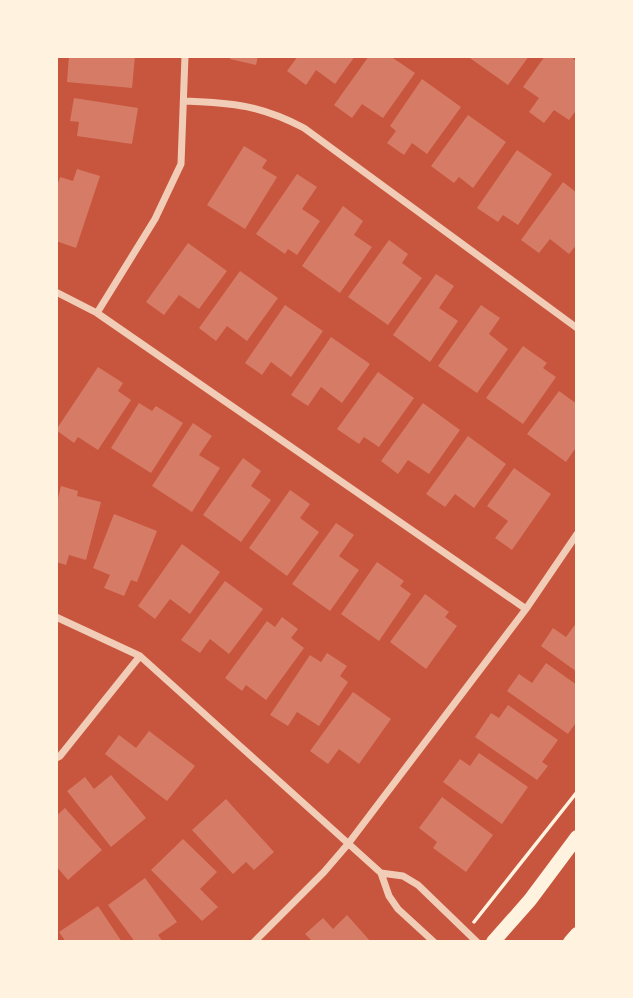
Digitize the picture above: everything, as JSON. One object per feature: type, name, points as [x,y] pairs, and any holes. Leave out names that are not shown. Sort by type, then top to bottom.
[{"type":"main road","points":[[493,942],[530,900],[577,837]]},
{"type":"main road","points":[[570,942],[577,934]]},
{"type":"street","points":[[97,313],[155,219],[181,164],[185,56]]},
{"type":"street","points":[[185,101],[253,106],[304,128],[577,328]]},
{"type":"street","points":[[56,292],[97,313],[526,609]]},
{"type":"street","points":[[254,942],[348,844],[526,609],[577,534]]},
{"type":"street","points":[[56,617],[140,656],[381,873],[389,896],[398,909],[434,942]]},
{"type":"street","points":[[56,758],[140,656]]},
{"type":"street","points":[[381,873],[404,876],[418,885],[477,942]]},
{"type":"path","points":[[466,932],[577,792]]},
{"type":"building","points":[[69,56],[135,56],[132,88],[67,82]]},
{"type":"building","points":[[231,56],[258,56],[256,65],[230,59]]},
{"type":"building","points":[[298,56],[355,56],[335,84],[316,70],[306,85],[287,71]]},
{"type":"building","points":[[369,56],[390,56],[415,73],[383,118],[362,104],[352,118],[334,105]]},
{"type":"building","points":[[467,56],[529,56],[508,85]]},
{"type":"building","points":[[545,56],[575,56],[573,59],[577,61],[577,109],[569,120],[554,110],[544,123],[529,112],[539,98],[523,87]]},
{"type":"building","points":[[422,79],[461,107],[427,154],[412,143],[404,155],[387,143],[396,131],[390,126]]},
{"type":"building","points":[[74,98],[138,108],[132,144],[77,136],[79,122],[70,121]]},
{"type":"building","points":[[468,115],[506,142],[473,188],[459,177],[454,183],[431,166]]},
{"type":"building","points":[[244,146],[267,160],[262,168],[277,177],[245,229],[207,205]]},
{"type":"building","points":[[517,150],[552,174],[518,225],[503,215],[498,222],[477,208]]},
{"type":"building","points":[[77,169],[100,176],[76,248],[56,241],[56,189],[60,177],[73,181]]},
{"type":"building","points":[[297,174],[317,187],[302,209],[320,221],[297,255],[288,249],[285,254],[256,234]]},
{"type":"building","points":[[563,182],[577,193],[577,244],[569,254],[550,239],[539,253],[521,240]]},
{"type":"building","points":[[343,206],[363,221],[354,235],[372,247],[340,293],[302,266]]},
{"type":"building","points":[[389,240],[408,254],[402,263],[422,278],[388,325],[348,297]]},
{"type":"building","points":[[188,243],[227,271],[199,309],[179,295],[164,315],[146,302]]},
{"type":"building","points":[[240,271],[278,298],[247,341],[227,326],[216,341],[199,328]]},
{"type":"building","points":[[436,274],[454,286],[439,308],[458,321],[430,362],[393,335]]},
{"type":"building","points":[[285,305],[323,331],[291,377],[271,362],[262,375],[245,363]]},
{"type":"building","points":[[481,305],[500,318],[489,334],[508,349],[477,393],[438,366]]},
{"type":"building","points":[[331,337],[370,364],[342,403],[321,387],[308,406],[291,395]]},
{"type":"building","points":[[523,346],[547,363],[543,368],[556,377],[523,424],[486,398]]},
{"type":"building","points":[[98,367],[123,383],[118,391],[131,400],[98,450],[78,437],[74,443],[56,430]]},
{"type":"building","points":[[378,372],[414,398],[379,447],[364,437],[359,444],[337,429]]},
{"type":"building","points":[[559,391],[577,404],[577,446],[566,462],[527,434]]},
{"type":"building","points":[[139,403],[152,411],[156,406],[183,423],[151,473],[111,448]]},
{"type":"building","points":[[423,403],[460,430],[429,474],[408,460],[398,474],[381,461]]},
{"type":"building","points":[[193,423],[212,436],[199,455],[220,468],[192,512],[152,486]]},
{"type":"building","points":[[468,436],[506,464],[474,508],[455,494],[445,507],[426,494]]},
{"type":"building","points":[[243,458],[261,471],[251,486],[271,500],[241,542],[203,515]]},
{"type":"building","points":[[514,468],[551,494],[512,550],[495,538],[508,521],[487,506]]},
{"type":"building","points":[[61,486],[78,491],[77,496],[101,502],[86,560],[69,555],[66,565],[56,562],[56,506]]},
{"type":"building","points":[[290,490],[310,504],[300,518],[319,532],[287,576],[249,548]]},
{"type":"building","points":[[114,514],[157,531],[137,582],[131,580],[124,596],[104,588],[110,575],[93,568]]},
{"type":"building","points":[[336,523],[354,535],[339,556],[359,570],[330,611],[292,584]]},
{"type":"building","points":[[182,544],[220,572],[190,614],[170,599],[155,619],[138,606]]},
{"type":"building","points":[[377,562],[404,581],[400,586],[411,594],[379,641],[341,614]]},
{"type":"building","points":[[225,581],[263,609],[229,654],[210,639],[200,653],[181,640]]},
{"type":"building","points":[[425,594],[449,612],[445,617],[457,626],[426,669],[390,642]]},
{"type":"building","points":[[282,617],[298,629],[291,638],[304,648],[266,700],[246,685],[242,691],[225,678],[267,621],[275,627]]},
{"type":"building","points":[[577,622],[577,672],[541,646],[553,628],[566,637]]},
{"type":"building","points":[[327,653],[347,666],[340,676],[348,682],[319,726],[297,712],[288,726],[270,715],[310,655],[321,662]]},
{"type":"building","points":[[546,663],[577,685],[577,721],[568,734],[507,691],[519,674],[532,683]]},
{"type":"building","points":[[353,692],[391,719],[359,764],[339,749],[328,764],[310,751]]},
{"type":"building","points":[[508,705],[558,740],[542,762],[548,766],[537,780],[475,737],[491,713],[499,718]]},
{"type":"building","points":[[149,731],[195,766],[167,801],[105,754],[119,735],[136,748]]},
{"type":"building","points":[[479,753],[528,787],[502,824],[443,782],[460,759],[470,766]]},
{"type":"building","points":[[111,775],[146,818],[111,847],[67,791],[85,777],[94,789]]},
{"type":"building","points":[[442,797],[493,835],[466,872],[433,848],[437,842],[419,828]]},
{"type":"building","points":[[226,799],[274,852],[254,870],[246,862],[233,874],[192,830]]},
{"type":"building","points":[[65,808],[102,850],[68,880],[56,866],[56,816]]},
{"type":"building","points":[[183,839],[217,872],[200,889],[218,907],[202,921],[151,870]]},
{"type":"building","points":[[145,878],[177,922],[158,935],[163,942],[135,942],[108,905]]},
{"type":"building","points":[[98,906],[122,942],[66,942],[59,932]]},
{"type":"building","points":[[347,915],[371,942],[313,942],[305,934],[323,918],[333,929]]}]
